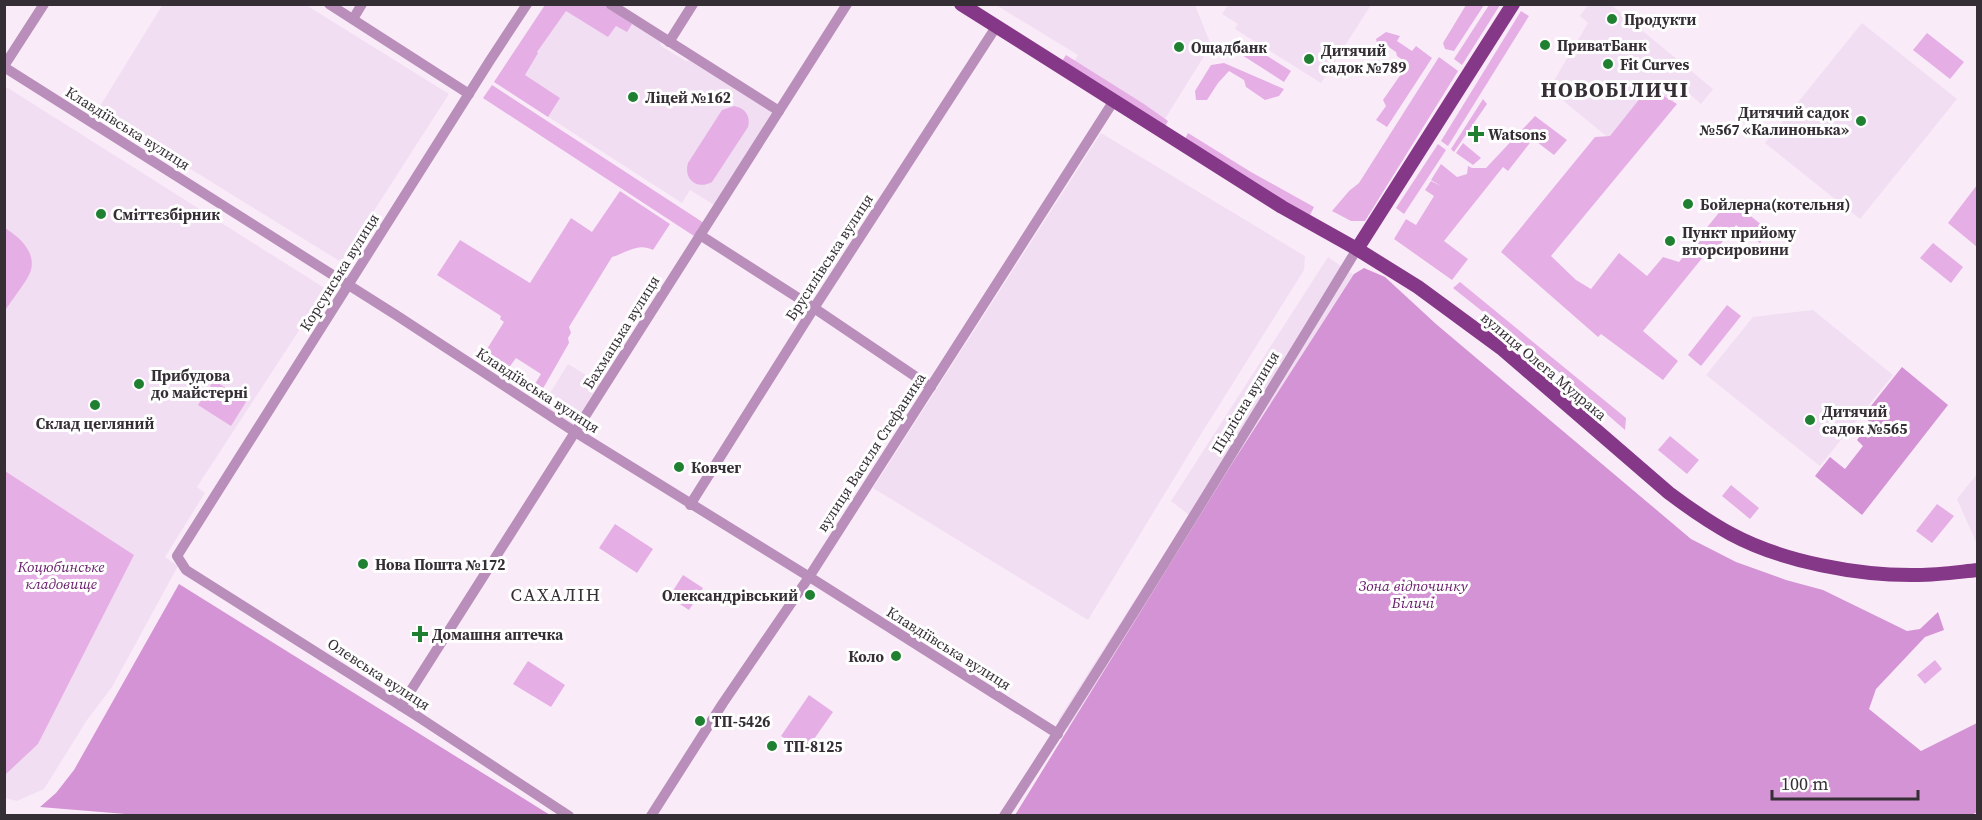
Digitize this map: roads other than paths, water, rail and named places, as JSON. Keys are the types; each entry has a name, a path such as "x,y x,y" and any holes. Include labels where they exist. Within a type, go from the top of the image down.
{"main road":[{"name":"вулиця Олега Мудрака","path":"961,4 1282,207 1358,249 1418,287 1500,348 1669,493 1732,534 1794,558 1880,574 1919,575 1977,570"},
{"name":"Підлісна вулиця","path":"1358,249 1513,4"}],"street":[{"path":"4,67 44,4"},
{"path":"330,4 469,94"},
{"path":"352,19 362,4"},
{"name":"Корсунська вулиця","path":"177,556 527,4"},
{"path":"610,4 779,111"},
{"path":"669,42 693,4"},
{"name":"Бахмацька вулиця","path":"401,706 847,4"},
{"name":"Брусилівська вулиця","path":"690,505 813,308 996,27"},
{"name":"Клавдіївська вулиця","path":"4,67 690,505 1058,734"},
{"name":"вулиця Василя Стефаника","path":"651,816 723,703 808,577 1113,102"},
{"path":"700,235 930,387"},
{"name":"Підлісна вулиця","path":"1004,816 1058,734 1358,249"},
{"name":"Олевська вулиця","path":"177,556 186,570 569,816"}],"place":[{"name":"Продукти","path":"1612,19"},
{"name":"ПриватБанк","path":"1545,45"},
{"name":"Ощадбанк","path":"1179,47"},
{"name":"Дитячий садок №789","path":"1309,59"},
{"name":"Fit Curves","path":"1608,64"},
{"name":"Ліцей №162","path":"633,97"},
{"name":"Дитячий садок №567 «Калинонька»","path":"1861,121"},
{"name":"Watsons","path":"1476,134"},
{"name":"Бойлерна(котельня)","path":"1688,204"},
{"name":"Сміттєзбірник","path":"101,214"},
{"name":"Пункт прийому вторсировини","path":"1670,241"},
{"name":"Прибудова до майстерні","path":"139,384"},
{"name":"Склад цегляний","path":"95,405"},
{"name":"Дитячий садок №565","path":"1810,420"},
{"name":"Ковчег","path":"679,467"},
{"name":"Нова Пошта №172","path":"363,564"},
{"name":"Олександрівський","path":"810,595"},
{"name":"Домашня аптечка","path":"420,634"},
{"name":"Коло","path":"896,656"},
{"name":"ТП-5426","path":"700,721"},
{"name":"ТП-8125","path":"772,746"}],"district":[{"name":"НОВОБІЛИЧІ","path":"1615,89"},
{"name":"САХАЛІН","path":"556,594"}],"park label":[{"name":"Коцюбинське кладовище","path":"61,574"},
{"name":"Зона відпочинку Біличі","path":"1413,594"}]}
